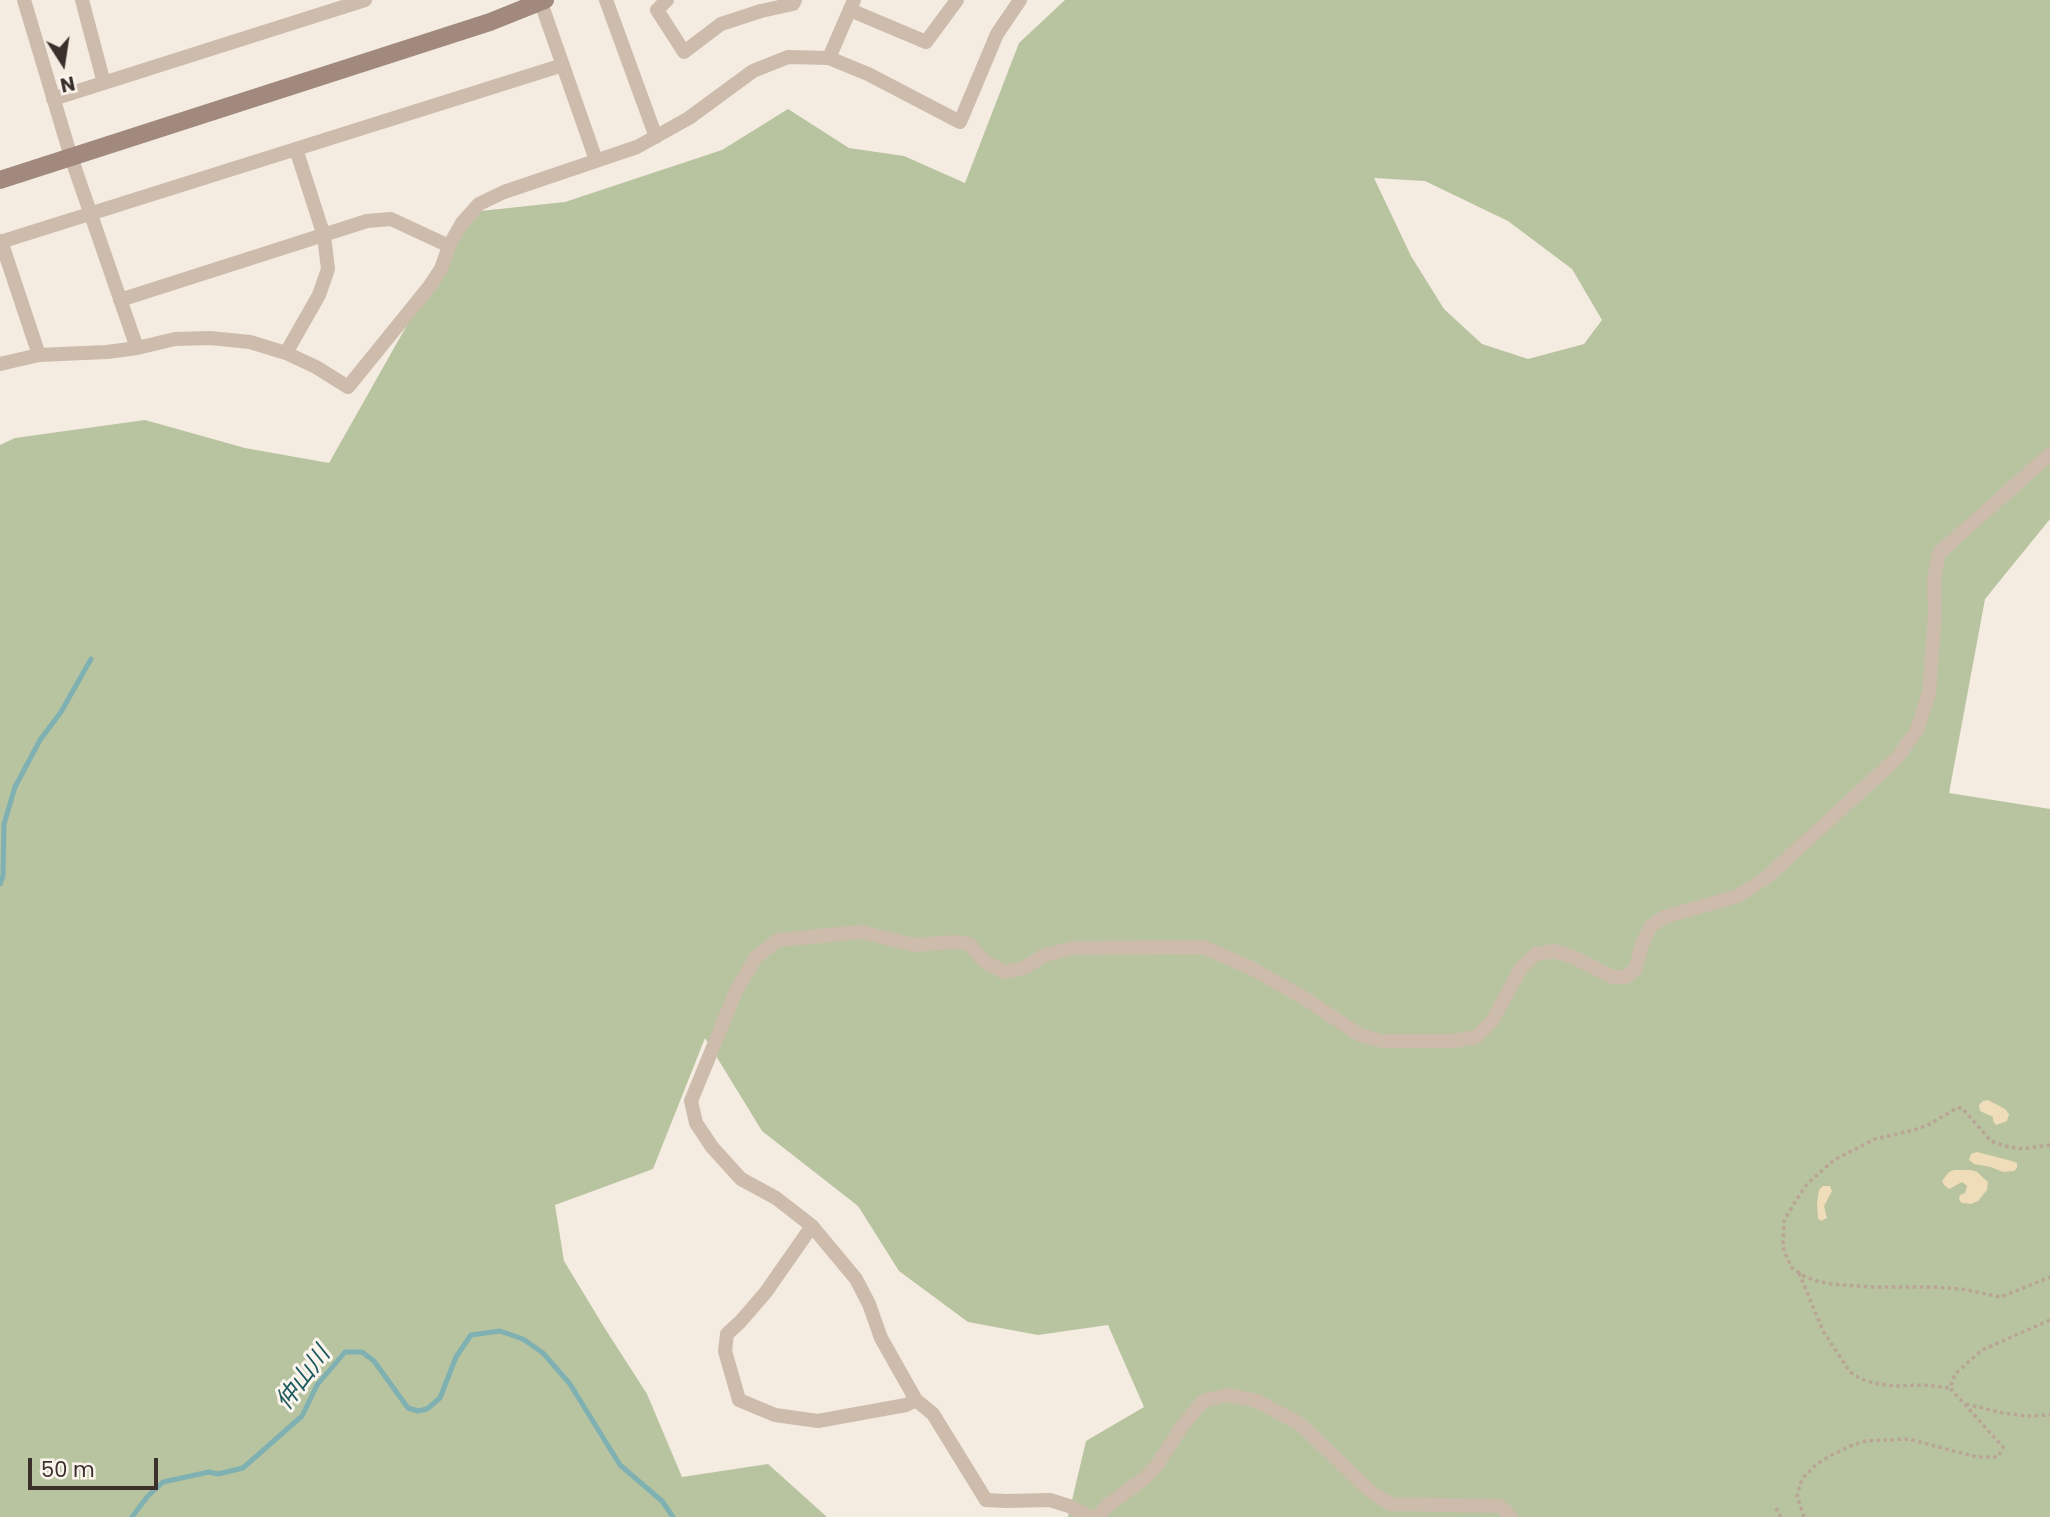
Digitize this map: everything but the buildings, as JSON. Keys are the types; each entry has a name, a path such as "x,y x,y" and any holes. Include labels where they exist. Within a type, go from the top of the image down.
{"street":[{"path":"24,0 71,157 136,348"},
{"path":"82,0 104,82"},
{"path":"53,99 365,0"},
{"path":"606,0 656,137"},
{"path":"667,0 657,10 684,52 721,24 793,4 795,0"},
{"path":"829,58 852,5 926,42 957,0"},
{"path":"0,364 39,355 107,352 175,339 210,338 250,342 286,353 316,367 348,387 429,288 462,223 479,204 504,192 637,147 689,118 752,71 788,57 829,58 868,74 960,122 997,34 1020,0"},
{"path":"0,180 491,22 542,1 596,160"},
{"path":"39,355 0,242 563,65"},
{"path":"286,353 318,295 328,269 324,236 296,149"},
{"path":"120,300 367,221 391,219 449,246"},
{"path":"1090,1517 1050,1500 986,1500 933,1414 916,1400 881,1338 869,1304 856,1279 812,1226 776,1198 741,1179 712,1147 696,1123 691,1101 736,991 756,957 778,940 861,932 914,946 956,942 970,944 984,961 1004,972 1024,968 1045,954 1073,948 1203,947 1253,969 1360,1035 1382,1041 1455,1041 1476,1037 1492,1021 1521,968 1536,954 1554,951 1573,957 1612,977 1626,977 1636,968 1650,927 1664,917 1738,895 1768,877 1896,758 1917,730 1929,693 1935,614 1934,580 1938,553 2050,454"},
{"path":"812,1226 766,1292 727,1334 726,1351 739,1400 775,1415 818,1421 906,1405 916,1400"},
{"path":"1098,1517 1107,1506 1157,1465 1183,1425 1203,1402 1228,1395 1257,1401 1300,1424 1370,1492 1390,1504 1500,1506 1511,1517"}],"path":[{"path":"2050,1144 2023,1149 1998,1144 1991,1141 1962,1108 1956,1108 1928,1125 1875,1139 1834,1160 1807,1184 1784,1221 1784,1251 1792,1268 1817,1281 1831,1284 1962,1289 2001,1297 2050,1277"},
{"path":"1800,1273 1823,1331 1850,1372 1874,1383 1950,1388 2003,1447 1998,1457 1977,1457 1908,1439 1866,1441 1850,1446 1817,1464 1802,1479 1797,1496 1804,1517"},
{"path":"1950,1388 1955,1374 1982,1350 2050,1320"},
{"path":"1966,1404 2003,1413 2050,1415"},
{"path":"1776,1508 1781,1517"}],"green space":[{"path":"1065,0 2050,0 2050,519 1985,599 1949,793 2050,809 2050,1517 1068,1517 1086,1441 1144,1407 1108,1325 1038,1335 968,1322 899,1271 858,1206 762,1131 705,1038 653,1169 555,1205 564,1261 647,1394 682,1477 768,1464 827,1517 0,1517 0,445 15,438 145,420 245,448 329,463 471,212 565,202 722,150 788,109 849,148 904,156 965,183 1019,43","holes":["1374,178 1425,181 1508,221 1572,269 1602,320 1584,344 1528,359 1482,344 1444,309 1411,256"]}],"sand":[{"path":"1988,1100 2005,1109 2009,1114 2007,1121 1996,1125 1993,1117 1980,1111 1979,1105"},
{"path":"1977,1152 2017,1163 2017,1168 2003,1172 1974,1164 1969,1160 1971,1154"},
{"path":"1954,1170 1977,1172 1988,1182 1987,1190 1978,1201 1971,1204 1959,1200 1967,1186 1962,1182 1949,1189 1944,1185 1942,1181"},
{"path":"1823,1186 1830,1186 1832,1191 1824,1206 1827,1218 1821,1221 1818,1218 1817,1204 1819,1190"}],"waterway":[{"path":"0,884 3,876 4,824 15,787 40,740 61,712 91,659"},
{"name":"仲山川","path":"132,1517 163,1482 243,1468 302,1416 317,1385 345,1352 362,1352 374,1361 408,1408 418,1411 427,1409 440,1398 456,1357 471,1335 500,1331 523,1339 543,1353 570,1384 620,1465 662,1501 673,1517"}]}
